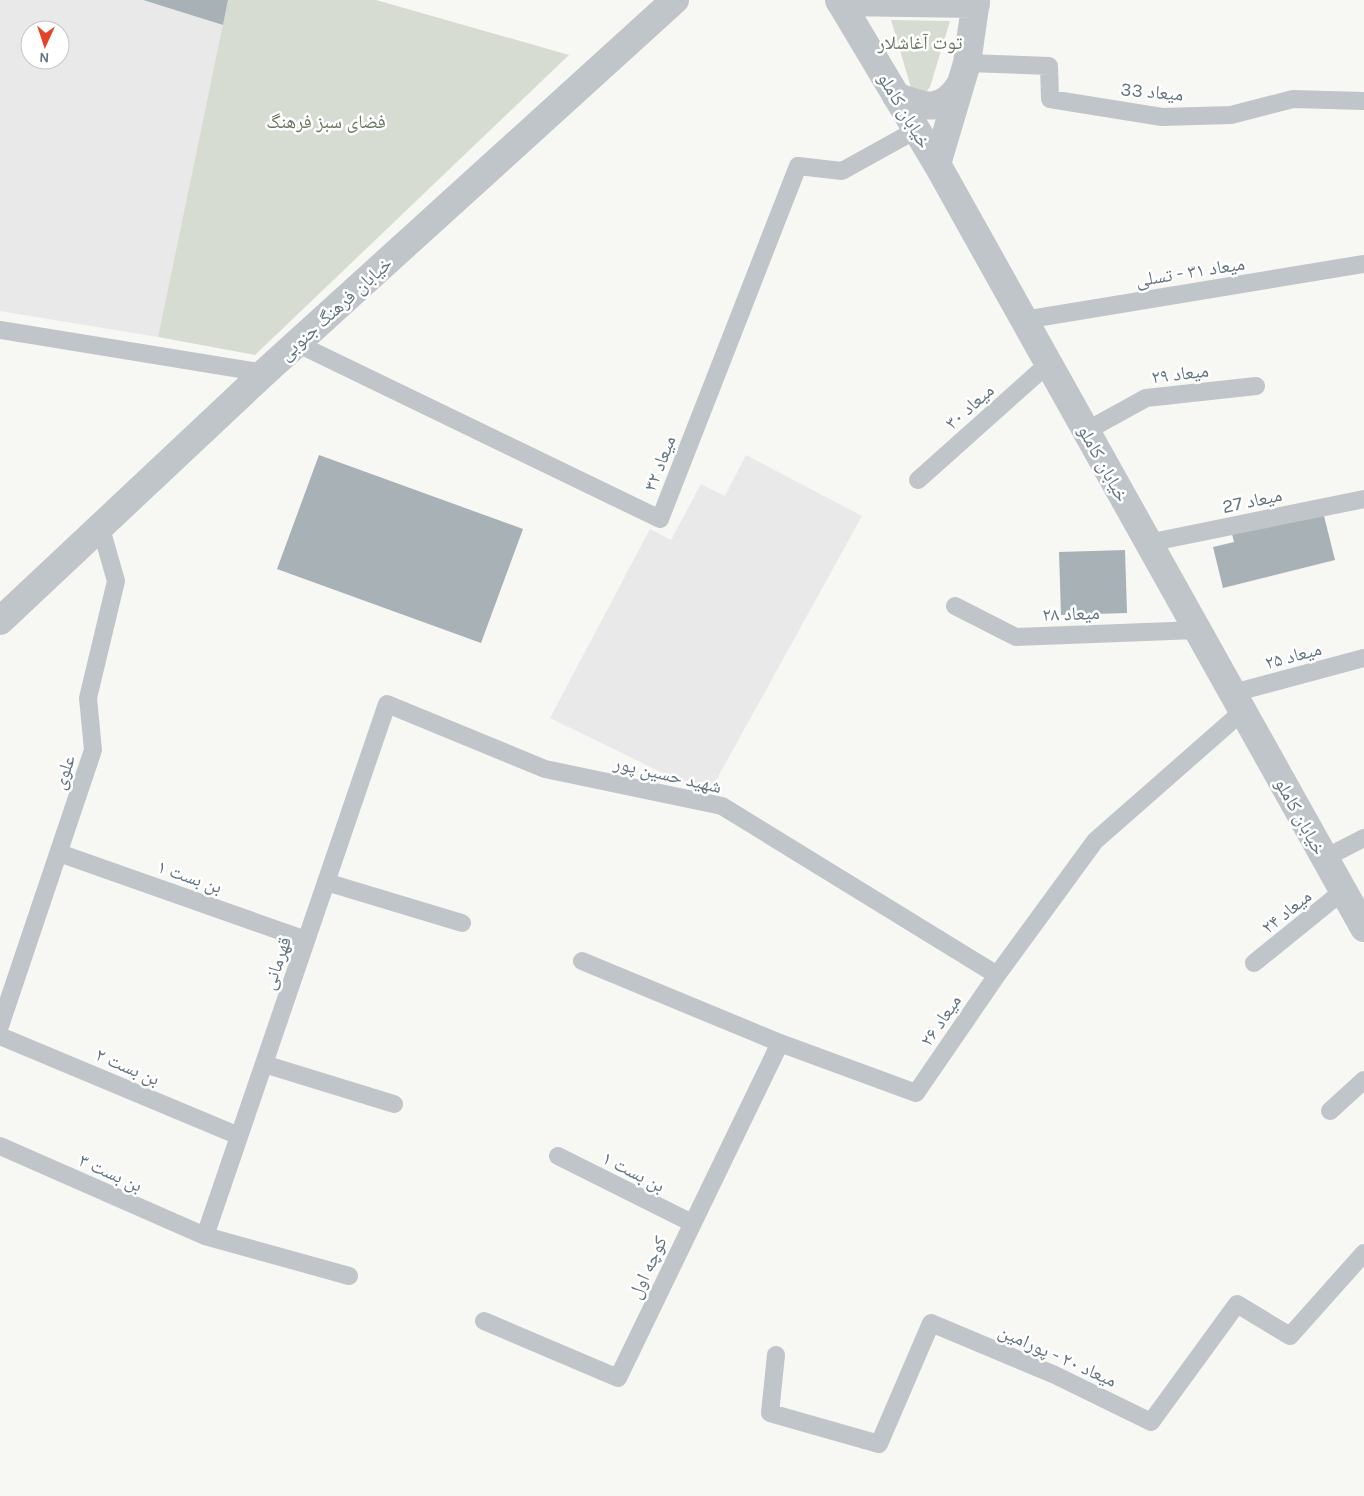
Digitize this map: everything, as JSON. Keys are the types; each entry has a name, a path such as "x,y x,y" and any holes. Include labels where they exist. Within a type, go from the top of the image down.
{"street":[{"name":"خیابان فرهنگ جنوبی","path":"0,621 100,525 296,343 675,0"},
{"path":"840,1 976,2 964,74 937,164"},
{"name":"خیابان کاملو","path":"840,1 937,164 1364,928"},
{"path":"896,96 919,104 939,104 948,101 964,74"}],"lane":[{"name":"میعاد 33","path":"964,74 1049,66 1050,99 1162,117 1231,115 1293,99 1364,101"},
{"name":"میعاد ۳۲","path":"296,343 660,518 798,166 842,171 916,130"},
{"name":"میعاد ۳۱ - تسلی","path":"1024,320 1364,264"},
{"path":"0,330 264,373"},
{"name":"میعاد ۳۰","path":"918,480 1048,364"},
{"name":"میعاد ۲۹","path":"1086,430 1146,398 1256,386"},
{"name":"میعاد 27","path":"1148,543 1364,499"},
{"name":"علوی","path":"0,1026 93,750 88,698 116,581 100,525"},
{"name":"میعاد ۲۸","path":"954,606 1016,637 1197,630"},
{"name":"میعاد ۲۵","path":"1238,702 1364,658"},
{"name":"میعاد ۲۶","path":"582,961 780,1043 916,1093 997,975 1095,840 1238,702"},
{"name":"شهید حسین پور","path":"387,704 545,769 722,806 997,975"},
{"name":"قهرمانی","path":"205,1236 387,704"},
{"path":"1324,858 1364,838"},
{"name":"بن بست ۱","path":"59,853 306,940"},
{"path":"326,882 462,923"},
{"name":"میعاد ۲۴","path":"1254,963 1344,891"},
{"name":"بن بست ۲","path":"0,1036 239,1136"},
{"name":"کوچه اول","path":"484,1321 618,1378 780,1043"},
{"path":"264,1064 394,1104"},
{"path":"1330,1111 1364,1080"},
{"name":"بن بست ۳","path":"0,1146 205,1236 349,1276"},
{"name":"بن بست ۱","path":"558,1156 692,1223"},
{"name":"میعاد ۲۰ - پورامین","path":"776,1354 770,1413 879,1444 931,1323 1055,1374 1151,1422 1237,1304 1290,1336 1364,1253"}],"shaded area":[{"path":"0,0 142,0 223,25 158,337 0,311"},
{"path":"746,455 862,516 708,795 550,718 650,529 671,540 701,484 725,496"}],"green space":[{"name":"فضای سبز فرهنگ","path":"228,0 376,0 569,55 255,355 158,337"},
{"name":"توت آغاشلار","path":"891,20 950,21 930,87 926,92 912,91"}],"building":[{"path":"143,0 228,0 223,25"},
{"path":"319,455 523,529 481,643 277,569"},
{"path":"1323,512 1335,560 1223,588 1213,547 1234,542 1232,534"},
{"path":"1125,550 1127,613 1061,615 1059,552"}]}
